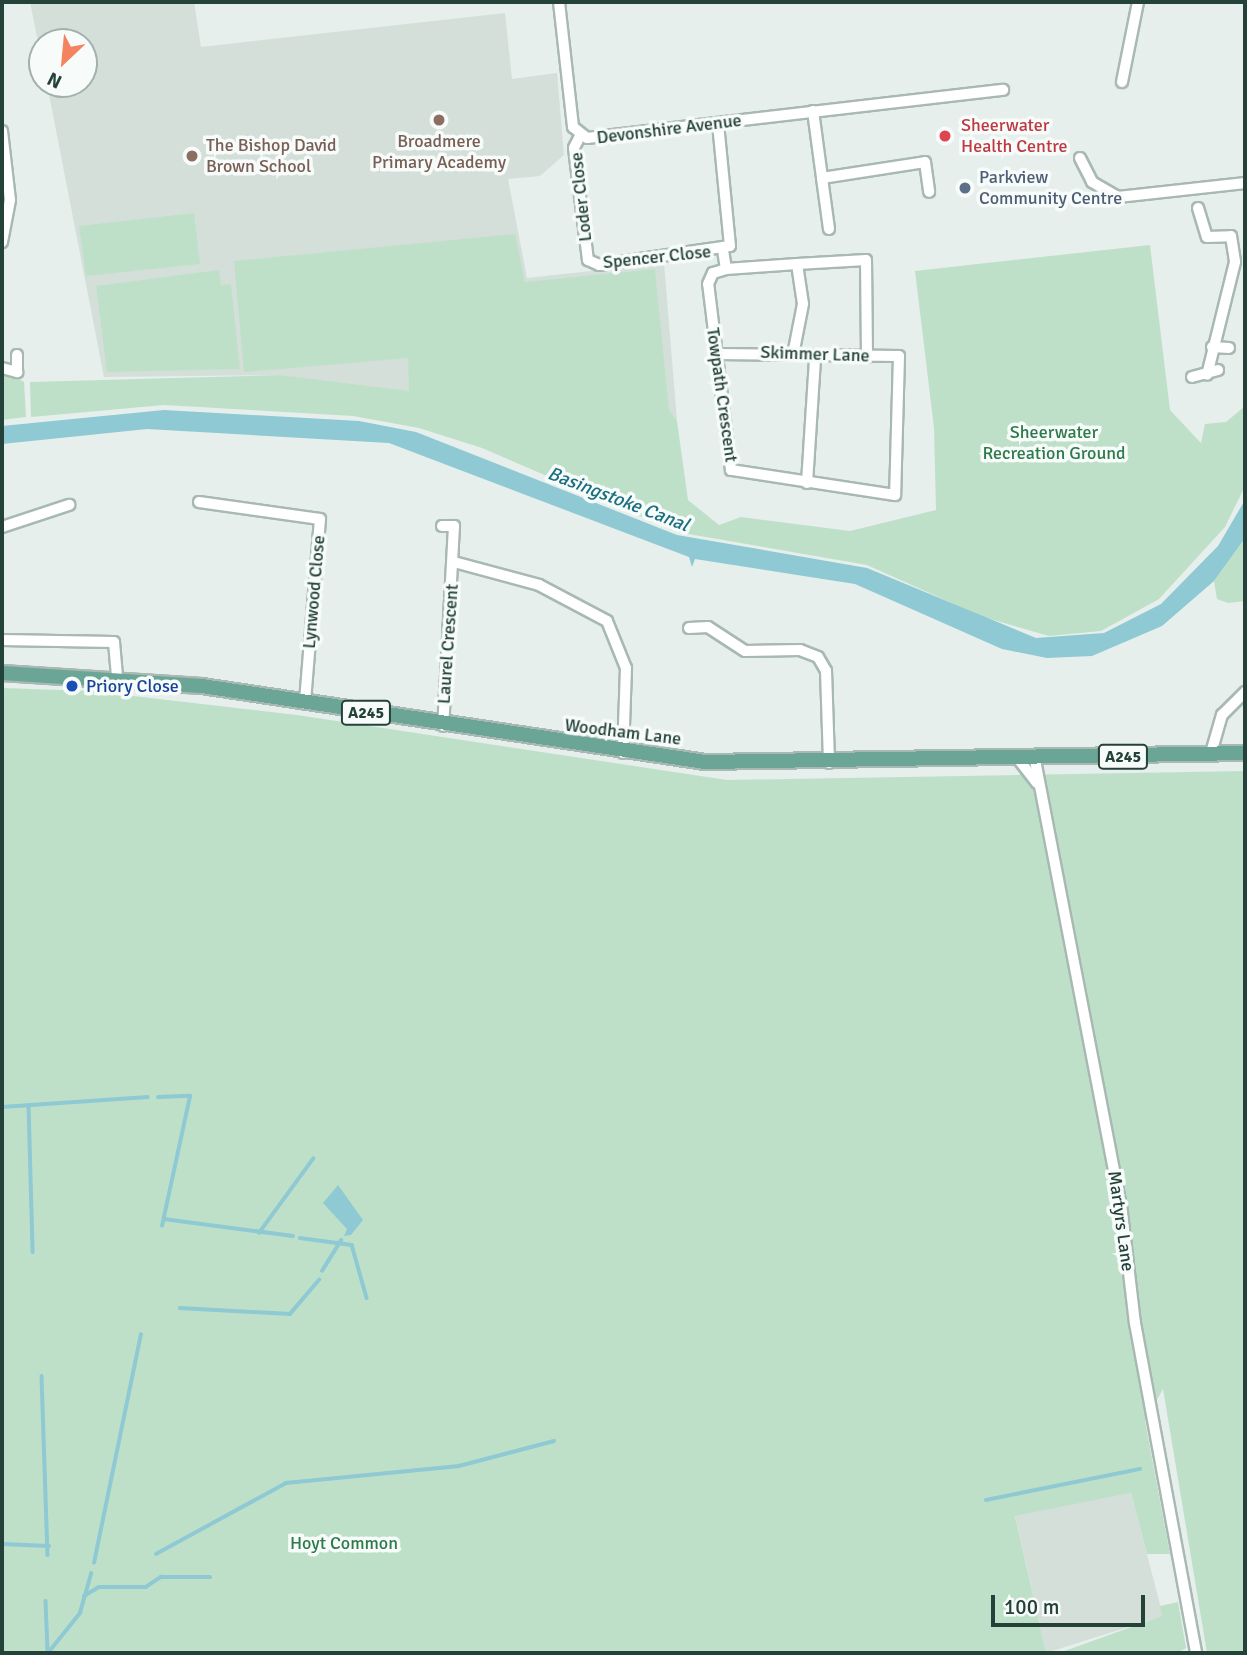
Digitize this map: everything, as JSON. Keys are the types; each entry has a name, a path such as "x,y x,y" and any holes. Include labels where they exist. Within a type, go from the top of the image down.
{"main road":[{"name":"Woodham Lane","path":"2,673 117,679 305,703 623,754 829,763 1245,753"}],"street":[{"name":"Devonshire Avenue","path":"559,2 573,127 580,136 718,124 1003,90"},
{"path":"1122,82 1138,2"},
{"path":"813,111 829,229"},
{"name":"Spencer Close","path":"588,260 598,265 723,251 732,241 718,124"},
{"path":"2,131 10,200 2,242"},
{"name":"Loder Close","path":"580,136 574,148 588,260"},
{"path":"1080,158 1092,182 1118,197 1245,183"},
{"path":"822,178 925,162 929,192"},
{"path":"1198,208 1207,237 1231,236 1240,262 1212,347 1207,375"},
{"path":"723,251 726,269 866,260 867,357"},
{"path":"793,355 803,304 797,264"},
{"name":"Towpath Crescent","path":"726,269 708,278 731,470 895,495"},
{"path":"1212,347 1229,348"},
{"name":"Skimmer Lane","path":"717,354 793,355 815,358 899,356 895,495"},
{"path":"2,368 17,372 17,355"},
{"path":"807,483 815,358"},
{"path":"1192,377 1218,370"},
{"name":"Lynwood Close","path":"199,502 320,519 305,703"},
{"path":"2,527 69,505"},
{"name":"Laurel Crescent","path":"442,526 454,526 443,726"},
{"name":"Laurel Crescent","path":"454,562 539,585 607,621 626,668 623,754"},
{"path":"689,628 708,627 745,651 800,650 818,657 826,671 829,763"},
{"path":"2,640 114,642 117,679"},
{"path":"1211,753 1220,719 1245,692"},
{"name":"Martyrs Lane","path":"1027,760 1042,789 1196,1653"},
{"name":"Martyrs Lane","path":"1027,760 1042,789"}],"shaded area":[{"name":"The Bishop David Brown School","path":"30,2 194,2 201,47 505,13 512,79 557,73 564,155 540,176 508,179 527,278 664,263 677,421 591,423 280,375 104,377 50,98 98,98 98,28 35,28"},
{"path":"1131,1493 1163,1616 1046,1653 1015,1515"}],"green space":[{"path":"194,213 200,264 86,276 79,226"},
{"name":"Sheerwater Recreation Ground","path":"515,234 525,282 655,269 669,410 677,421 688,500 719,525 741,517 850,531 936,510 934,428 915,271 1150,245 1170,410 1201,443 1205,424 1226,422 1245,406 1245,486 1225,527 1159,599 1101,631 1049,636 983,617 867,565 677,532 482,448 419,428 353,416 164,405 31,417 30,382 280,375 409,391 408,358 244,372 234,261"},
{"path":"219,270 221,285 231,284 240,369 107,372 96,286"},
{"path":"2,368 24,382 26,417 2,420"},
{"path":"1245,538 1245,601 1228,603 1217,599 1214,581"},
{"name":"Hoyt Common","path":"2,688 90,691 297,715 727,780 1245,771 1245,1653 1207,1653 1163,1389 1145,1421 1170,1554 1147,1554 1131,1493 1015,1516 1046,1653 2,1653"},
{"path":"1178,1602 1186,1648 1177,1653 1059,1653 1162,1616 1160,1606"}],"water":[{"name":"Basingstoke Canal","path":"164,410 359,421 416,432 677,535 867,568 1036,638 1104,633 1161,604 1218,546 1245,500 1245,538 1214,581 1162,626 1092,656 1047,658 1002,649 855,584 695,559 692,567 689,557 389,443 147,429 2,444 2,426"},
{"path":"338,1185 363,1220 351,1235 344,1236 347,1229 323,1203"}],"waterway":[{"path":"158,1097 190,1096"},
{"path":"2,1107 148,1097"},
{"path":"162,1226 190,1097"},
{"path":"29,1105 33,1252"},
{"path":"259,1233 313,1159"},
{"path":"164,1219 293,1236"},
{"path":"300,1238 352,1245 367,1298"},
{"path":"322,1271 341,1241"},
{"path":"180,1308 290,1314 319,1280"},
{"path":"94,1563 141,1335"},
{"path":"42,1376 48,1555"},
{"path":"156,1554 286,1483 459,1466 554,1441"},
{"path":"986,1500 1140,1469"},
{"path":"2,1544 49,1546"},
{"path":"48,1653 80,1613 91,1574"},
{"path":"84,1596 99,1587 146,1587 161,1577 210,1577"},
{"path":"46,1601 48,1651"}],"place":[{"name":"Broadmere Primary Academy","path":"439,120"},
{"name":"Sheerwater Health Centre","path":"945,136"},
{"name":"The Bishop David Brown School","path":"192,156"},
{"name":"Parkview Community Centre","path":"965,188"},
{"name":"Priory Close","path":"72,686"}]}
